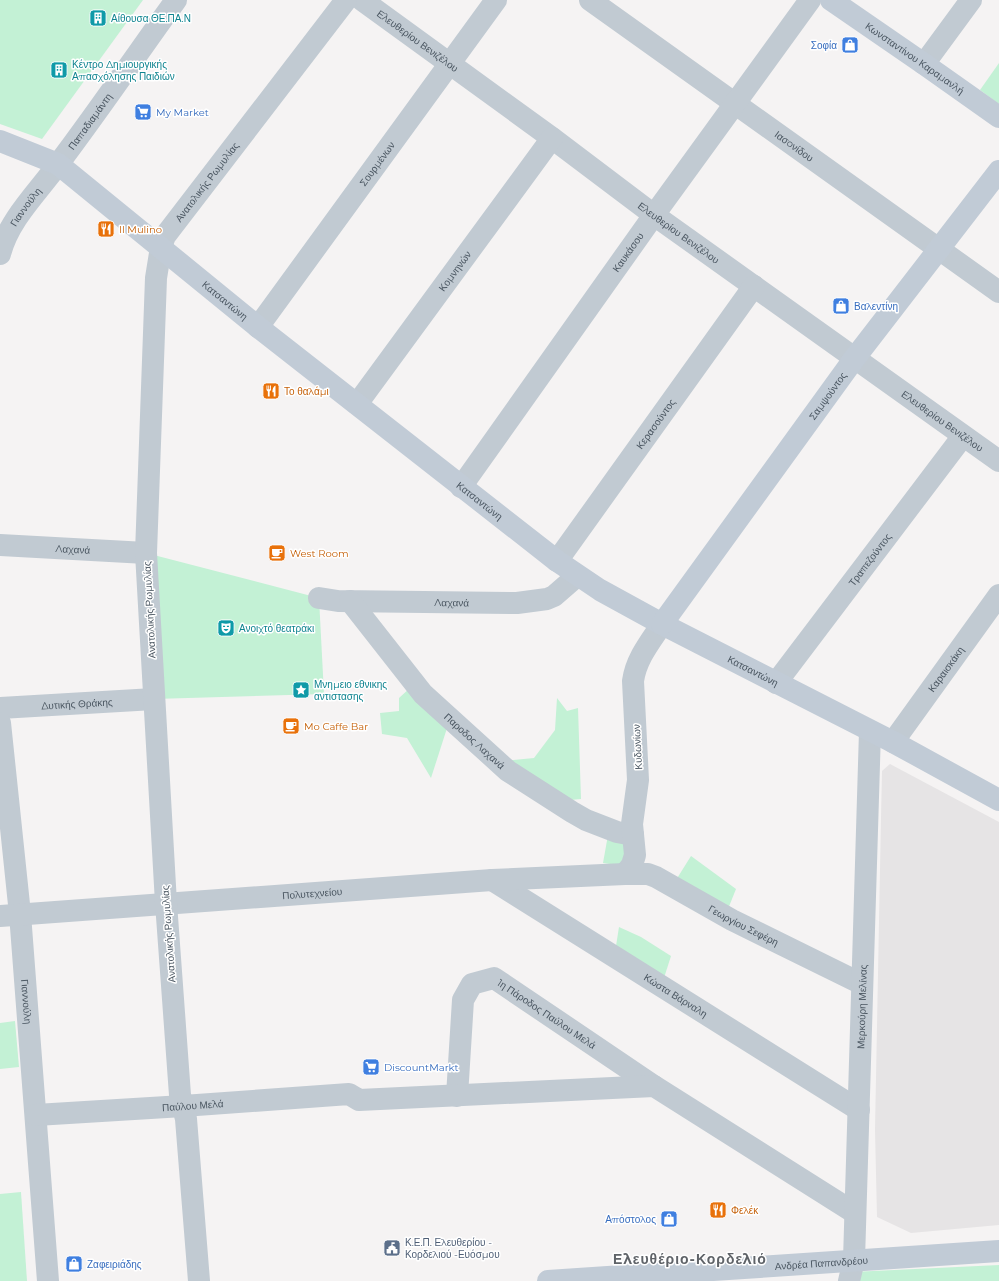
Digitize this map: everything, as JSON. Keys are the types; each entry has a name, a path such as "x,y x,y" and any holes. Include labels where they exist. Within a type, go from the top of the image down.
{"street":[{"name":"Παπαδιαμάντη","path":"58,164 176,0"},
{"name":"Ανατολικής Ρωμυλίας","path":"199,1281 186,1119 180,1095 166,903 146,553 156,278 161,247 165,236 346,0"},
{"name":"Ελευθερίου Βενιζέλου","path":"362,0 552,138 654,215 999,461"},
{"name":"Σουρμένων","path":"258,327 496,0"},
{"name":"Ιασoνίδου","path":"590,0 999,292"},
{"name":"Καυκάσου","path":"461,487 654,215 810,0"},
{"name":"Κωνσταντίνου Καραμανλή","path":"831,0 999,118"},
{"path":"924,64 971,0"},
{"name":"Κομνηνών","path":"357,404 552,138"},
{"name":"Κατσαντώνη","path":"0,141 58,164 258,327 461,487 577,576 662,624 893,742 999,800"},
{"name":"Γιαννούλη","path":"0,254 6,236 11,227 58,164"},
{"name":"Σαμψούντος","path":"662,624 854,359 999,171"},
{"name":"Κερασούντος","path":"557,561 754,286"},
{"name":"Τραπεζούντος","path":"776,683 963,436"},
{"name":"Λαχανά","path":"0,544 146,553"},
{"name":"Λαχανά","path":"319,598 338,602 517,603 547,599 554,596 577,576"},
{"name":"Καραισκάκη","path":"893,742 999,596"},
{"name":"Παροδος Λαχανά","path":"350,601 422,694 508,772 586,820 617,832 633,835"},
{"name":"Κυδωνίων","path":"625,874 634,861 635,847 633,835 633,815 638,791 633,681 637,663 662,624"},
{"name":"Δυτικής Θράκης","path":"0,708 154,699"},
{"name":"Γιαννούλη","path":"0,723 10,915 36,1115 48,1281"},
{"name":"Μερκούρη Μελίνας","path":"849,1281 854,1260 856,1213 870,731"},
{"name":"Πολυτεχνείου","path":"10,915 492,880 625,874"},
{"name":"Γεωργίου Σεφέρη","path":"625,874 648,874 656,877 732,920 862,984"},
{"name":"Κώστα Βάρναλη","path":"492,880 859,1110"},
{"name":"1η Πάροδος Παύλου Μελά","path":"457,1096 463,1000 472,984 494,978 654,1086 856,1213"},
{"path":"457,1096 654,1086"},
{"name":"Παύλου Μελά","path":"36,1115 348,1094 359,1100 457,1096"},
{"name":"Ανδρέα Παπανδρέου","path":"548,1281 999,1250"}],"shaded area":[{"path":"890,764 999,822 999,1225 911,1233 877,1217 875,1130 882,771"}],"green space":[{"path":"0,0 143,0 42,139 0,124"},
{"path":"999,63 999,104 980,90"},
{"path":"146,553 319,598 324,694 154,699"},
{"path":"410,688 448,725 431,778 407,738 382,734 380,713 399,711 399,698"},
{"path":"557,698 567,711 578,708 581,799 559,801 504,761 534,758 555,730"},
{"path":"608,835 625,837 624,866 603,863"},
{"path":"691,856 736,889 728,909 676,880"},
{"path":"619,927 641,937 671,956 663,981 616,946"},
{"path":"15,1021 19,1067 0,1069 0,1023"},
{"path":"21,1192 27,1281 0,1281 0,1194"},
{"path":"999,1265 999,1281 849,1281 852,1272"}],"place":[{"name":"Αίθουσα ΘΕ.ΠΑ.Ν","path":"98,18"},
{"name":"Σοφία","path":"850,45"},
{"name":"Κέντρο Δημιουργικής Απασχόλησης Παιδιών","path":"59,70"},
{"name":"My Market","path":"143,112"},
{"name":"Il Mulino","path":"106,229"},
{"name":"Βαλεντίνη","path":"841,306"},
{"name":"Το θαλάμι","path":"271,391"},
{"name":"West Room","path":"277,553"},
{"name":"Ανοιχτό θεατράκι","path":"226,628"},
{"name":"Μνημειο εθνικης αντιστασης","path":"301,690"},
{"name":"Mo Caffe Bar","path":"291,726"},
{"name":"DiscountMarkt","path":"371,1067"},
{"name":"Φελέκ","path":"718,1210"},
{"name":"Απόστολος","path":"669,1219"},
{"name":"Κ.Ε.Π. Ελευθερίου - Κορδελιού -Ευόσμου","path":"392,1248"},
{"name":"Ζαφειριάδης","path":"74,1264"}],"district":[{"name":"Ελευθέριο-Κορδελιό","path":"690,1259"}]}
